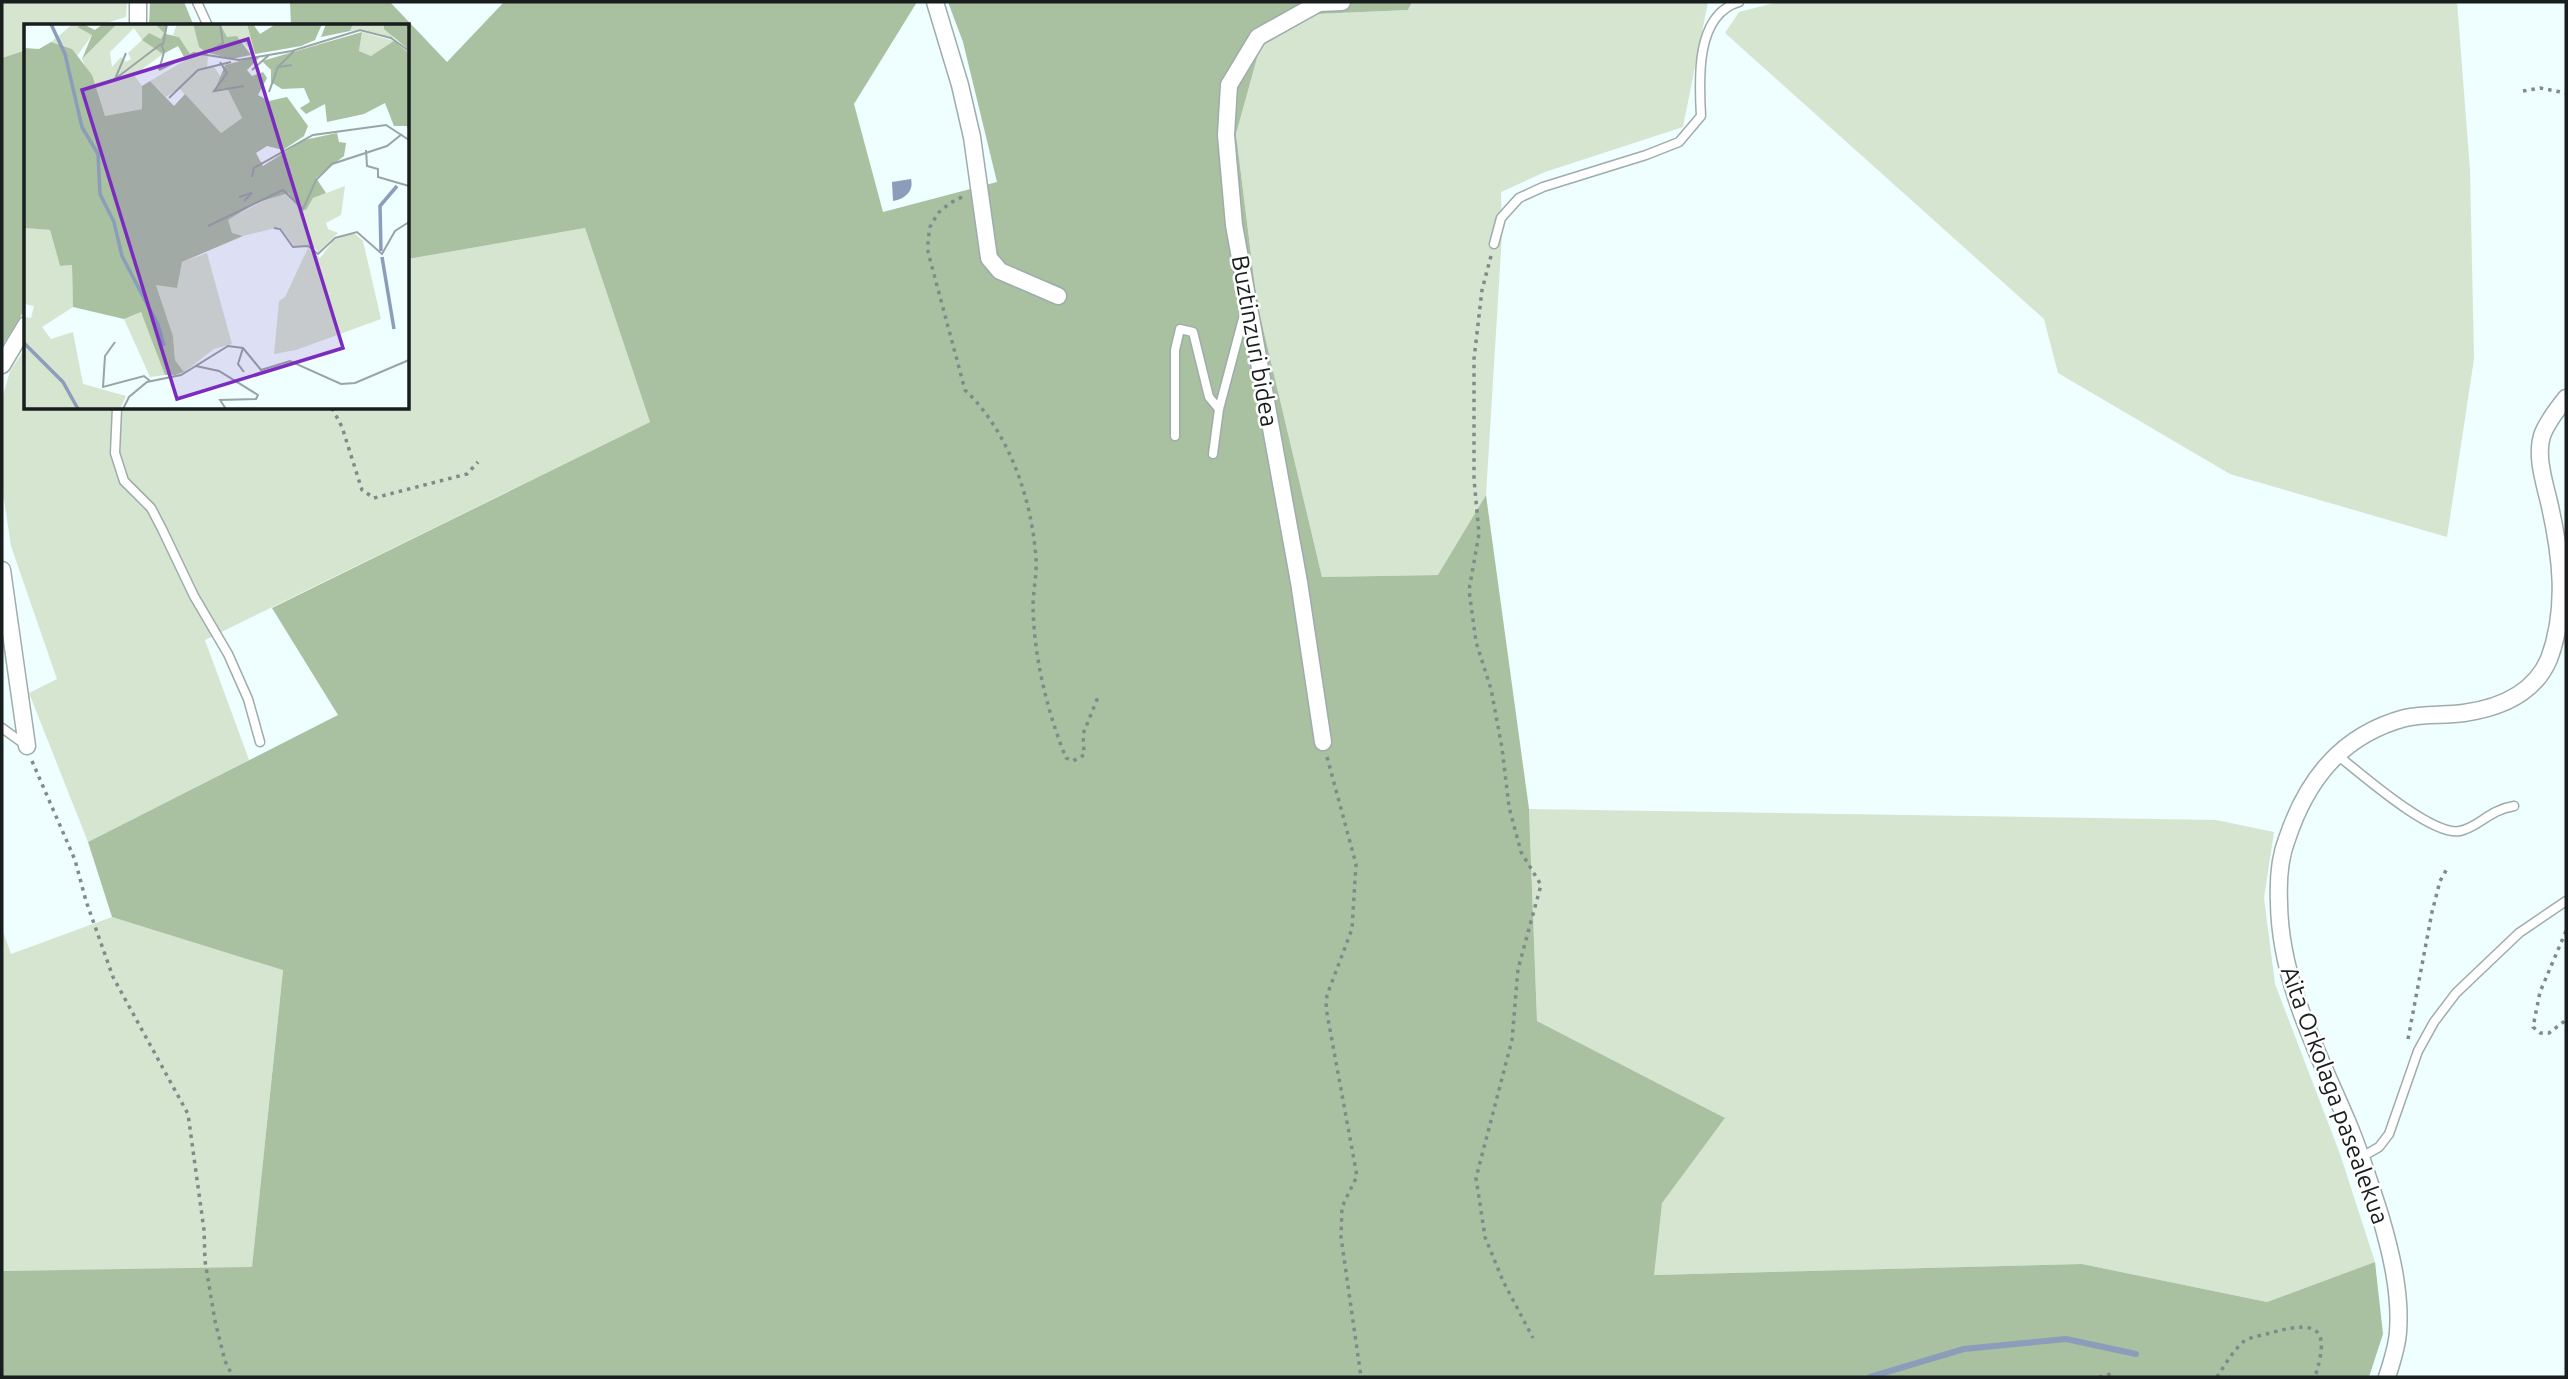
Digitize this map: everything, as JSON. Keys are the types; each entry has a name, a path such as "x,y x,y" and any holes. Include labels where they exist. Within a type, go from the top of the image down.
{"street":[{"path":"138,2 138,24"},
{"path":"935,2 972,137 989,258 1000,271 1058,296"},
{"name":"Buztinzuri bidea","path":"1323,742 1299,582 1234,225 1226,135 1229,85 1258,37 1319,3 1342,2"},
{"path":"4,356 24,328"},
{"name":"Aita Orkolaga pasealekua","path":"2387,1377 2398,1331 2396,1287 2386,1238 2347,1122 2325,1075 2296,996 2279,924 2278,884 2286,841 2308,790 2336,754 2382,727 2403,719 2428,714 2463,713 2506,703 2534,684 2542,672 2550,656 2560,616 2562,573 2542,468 2541,443 2543,432 2566,398"},
{"path":"2,570 27,746"}],"lane":[{"path":"197,2 207,24"},
{"path":"1494,244 1501,218 1519,198 1543,187 1679,142 1701,116 1700,69 1710,29 1726,5 1739,2"},
{"path":"1213,454 1219,409 1248,302"},
{"path":"1175,436 1175,350 1180,329 1193,332 1209,397 1219,409"},
{"path":"117,410 115,453 124,481 151,509 194,596 228,654 248,699 260,742"},
{"path":"2,728 27,746"},
{"path":"2336,754 2418,816 2445,831 2459,831 2500,808 2514,806"},
{"path":"2360,1158 2379,1147 2389,1133 2418,1051 2434,1022 2456,993 2519,933 2566,901"}],"path":[{"path":"2523,91 2540,88 2566,93"},
{"path":"979,187 938,213 930,228 929,253 965,390 976,401 996,432 1024,488 1033,529 1036,562 1033,607 1040,668 1066,758 1073,761 1083,755 1083,734 1098,697"},
{"path":"1494,244 1482,290 1474,359 1474,479 1479,534 1469,590 1476,642 1491,689 1503,748 1509,807 1521,852 1541,885 1518,969 1512,1040 1476,1178 1485,1237 1503,1281 1533,1338"},
{"path":"333,410 342,427 362,490 374,498 467,474 478,462"},
{"path":"1323,742 1356,864 1352,929 1327,995 1326,1008 1357,1176 1342,1207 1341,1237 1361,1377"},
{"path":"27,746 75,860 86,901 113,977 188,1114 204,1230 205,1261 215,1321 225,1362 233,1377"},
{"path":"2407,1045 2432,912 2440,881 2448,867"},
{"path":"2566,931 2540,992 2533,1027 2540,1033 2549,1033 2566,1020"},
{"path":"2217,1377 2230,1357 2246,1340 2305,1327 2314,1329 2321,1335 2323,1348 2315,1377"},
{"path":"2099,1377 2112,1374 2112,1377"}],"green space":[{"path":"2,2 127,2 126,17 103,24 24,24 24,51 2,58"},
{"path":"150,2 184,2 193,24 149,24"},
{"path":"290,2 390,2 447,62 504,2 917,2 854,104 883,212 997,182 963,42 948,2 1412,2 1408,10 1316,14 1260,47 1236,134 1257,303 1322,577 1438,575 1486,495 1529,809 1537,1021 1725,1118 1662,1203 1654,1275 2082,1264 2267,1302 2375,1262 2383,1334 2369,1377 2,1377 2,1271 252,1267 283,970 112,917 88,842 338,715 272,608 650,422 585,228 410,259 410,24 291,24"},
{"path":"1412,2 1708,2 1683,127 1545,172 1501,192 1502,234 1486,495 1439,575 1322,577 1257,303 1236,134 1260,47 1316,14 1408,10"},
{"path":"1778,2 2457,2 2470,170 2474,359 2447,537 2230,474 2058,373 2044,319 1725,33 1739,12"},
{"path":"24,51 24,311 2,346 2,58"},
{"path":"585,228 650,422 205,640 249,760 88,842 29,693 57,679 11,546 2,486 2,399 10,371 24,350 24,410 410,410 410,259"},
{"path":"1529,809 2216,820 2274,832 2264,898 2275,984 2340,1154 2375,1262 2267,1302 2082,1264 1653,1275 1661,1203 1725,1118 1537,1021"},
{"path":"112,917 283,969 252,1268 2,1271 2,929 11,954"}],"water":[{"path":"911,179 908,194 893,201 892,182"}],"waterway":[{"path":"1870,1377 1964,1349 2066,1339 2136,1354"}]}
